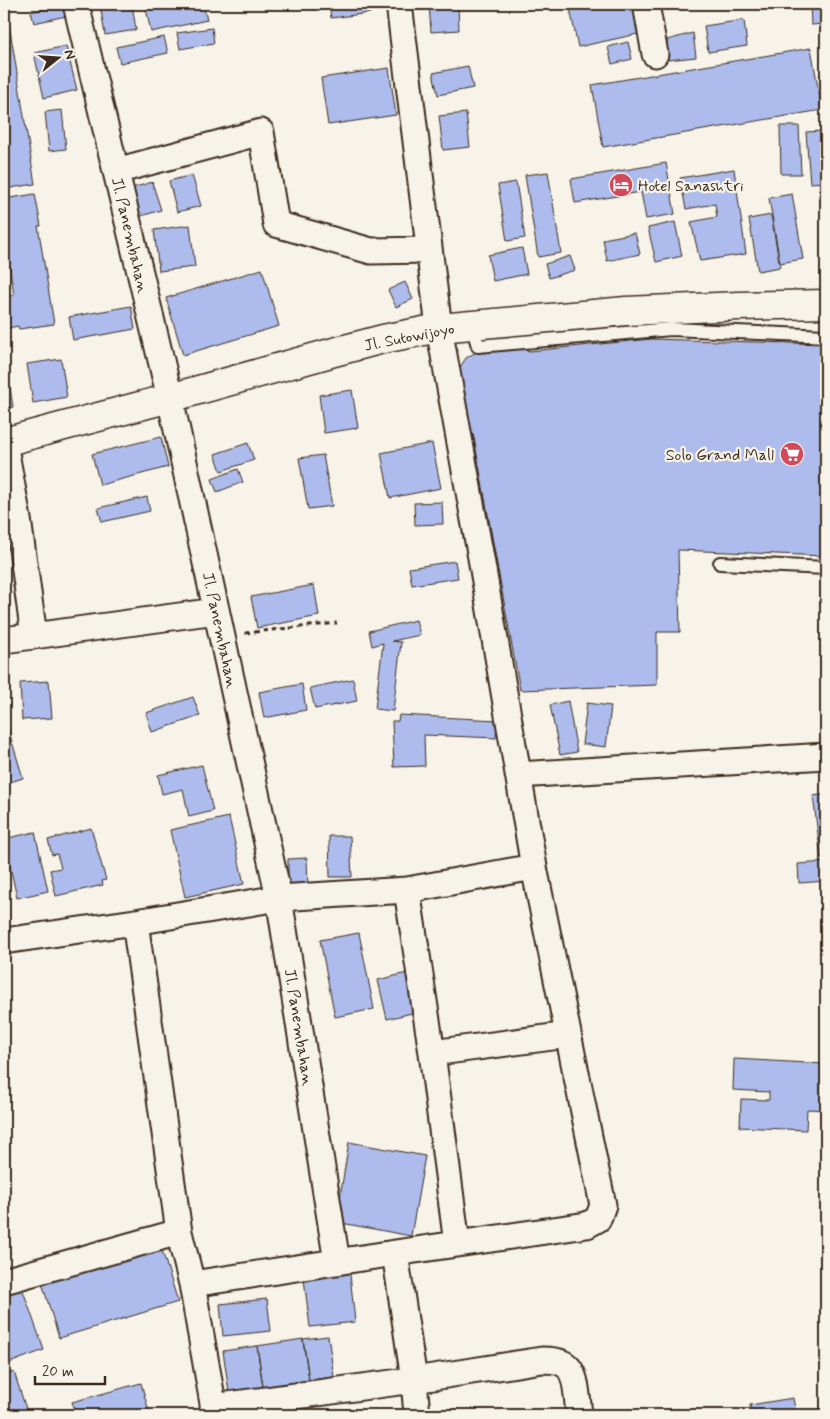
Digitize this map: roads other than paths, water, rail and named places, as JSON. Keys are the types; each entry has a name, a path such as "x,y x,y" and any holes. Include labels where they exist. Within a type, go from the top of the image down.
{"main road":[{"name":"Jl. Sutowijoyo","path":"4,442 383,339 439,328 626,311 826,304"}],"street":[{"name":"Jl. Panembahan","path":"76,4 170,398 279,898 337,1262"},
{"path":"192,1284 395,1252 587,1225 598,1219 603,1205 534,867 439,328 398,4"},
{"path":"646,4 655,54"},
{"path":"116,171 262,132 276,224 371,251 429,250"},
{"path":"4,442 18,519 34,636"},
{"path":"4,640 216,611"},
{"path":"518,775 826,756"},
{"path":"4,941 279,898 406,890 534,867"},
{"path":"406,890 432,1053 457,1244"},
{"path":"135,922 179,1232 192,1284 214,1411 542,1360 553,1360 565,1363 572,1371 576,1383 579,1415"},
{"path":"432,1053 568,1035"},
{"path":"4,1281 179,1232"},
{"path":"395,1252 414,1380 417,1415"}],"lane":[{"path":"472,325 478,346 671,329 826,336"},
{"path":"720,563 826,568"}],"place":[{"name":"Hotel Sanashtri","path":"621,185"},
{"name":"Solo Grand Mall","path":"792,454"}]}
